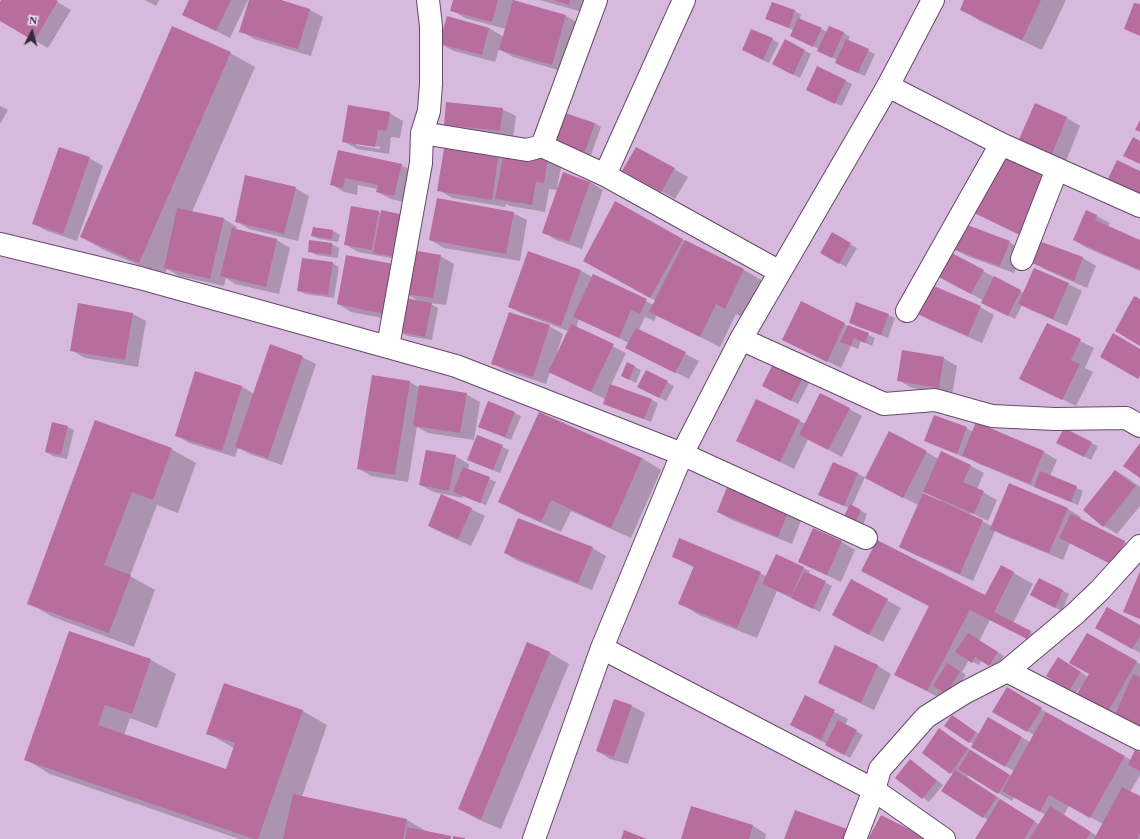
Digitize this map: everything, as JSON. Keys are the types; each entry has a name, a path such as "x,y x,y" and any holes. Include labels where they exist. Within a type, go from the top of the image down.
{"street":[{"path":"388,346 421,163 422,133 429,111 432,84 431,26 428,0"},
{"path":"542,146 596,0"},
{"path":"605,176 684,0"},
{"path":"534,839 602,648 682,454 741,339 888,86 933,0"},
{"path":"888,86 1001,144 1140,206"},
{"path":"422,133 527,150 542,146 605,176 780,272"},
{"path":"907,312 1001,144"},
{"path":"1022,259 1057,169"},
{"path":"0,244 140,278 456,366 682,454 866,538"},
{"path":"741,339 884,404 935,400 992,416 1055,419 1126,418 1140,426"},
{"path":"855,839 880,770 926,717 964,693 1007,671 1076,613 1100,590 1140,546"},
{"path":"602,648 874,790 944,839"},
{"path":"1007,671 1140,739"}],"building":[{"path":"1,0 58,1 34,41 0,21"},
{"path":"189,0 231,0 216,31 182,15"},
{"path":"249,0 281,0 310,9 298,49 239,32"},
{"path":"453,0 498,0 492,22 450,11"},
{"path":"513,0 566,15 552,65 499,50"},
{"path":"553,0 570,0 569,5"},
{"path":"964,0 1041,0 1022,40 960,10"},
{"path":"772,2 795,10 789,28 765,19"},
{"path":"1134,3 1140,4 1140,36 1124,29"},
{"path":"447,16 489,28 482,55 439,44"},
{"path":"798,18 822,28 813,47 790,36"},
{"path":"172,26 231,52 139,263 80,237"},
{"path":"829,26 844,32 832,58 817,51"},
{"path":"751,29 773,38 763,60 742,50"},
{"path":"785,39 805,50 793,75 772,64"},
{"path":"846,39 869,49 858,73 835,63"},
{"path":"817,66 846,80 835,104 806,90"},
{"path":"446,102 503,108 500,131 444,125"},
{"path":"1035,103 1067,117 1052,154 1019,139"},
{"path":"348,105 390,112 387,131 378,130 375,147 342,142"},
{"path":"565,113 595,123 585,152 554,143"},
{"path":"1140,120 1140,132 1135,130"},
{"path":"1133,137 1140,141 1140,164 1123,156"},
{"path":"445,143 499,152 492,200 437,191"},
{"path":"59,147 90,157 63,234 32,224"},
{"path":"636,147 675,168 661,192 622,171"},
{"path":"338,150 402,164 394,196 376,192 378,185 345,178 343,188 330,185"},
{"path":"504,152 548,159 544,183 536,182 532,205 495,199"},
{"path":"1003,152 1051,174 1022,236 974,213"},
{"path":"1117,160 1140,171 1140,195 1108,179"},
{"path":"563,172 590,182 569,242 542,233"},
{"path":"245,175 296,187 284,234 235,222"},
{"path":"437,198 514,212 506,254 429,240"},
{"path":"615,201 683,239 650,298 583,261"},
{"path":"351,206 379,211 372,250 344,245"},
{"path":"177,208 224,218 210,279 164,268"},
{"path":"381,210 404,215 396,257 373,253"},
{"path":"1086,210 1097,215 1095,220 1140,240 1140,270 1073,240"},
{"path":"962,223 1010,241 1000,266 952,249"},
{"path":"313,227 333,230 332,239 311,236"},
{"path":"232,228 277,239 266,287 220,276"},
{"path":"832,232 851,243 839,264 820,253"},
{"path":"309,240 332,243 331,255 308,252"},
{"path":"685,240 744,269 725,309 716,304 700,337 649,312"},
{"path":"1039,241 1083,257 1074,281 1032,263"},
{"path":"412,250 441,255 433,298 404,294"},
{"path":"528,251 581,270 561,326 508,307"},
{"path":"948,251 984,270 971,294 935,275"},
{"path":"346,255 393,264 384,314 337,304"},
{"path":"302,258 333,262 328,295 297,291"},
{"path":"1034,268 1069,283 1053,319 1018,304"},
{"path":"593,274 647,299 640,314 631,310 619,338 573,317"},
{"path":"994,276 1021,290 1008,316 981,303"},
{"path":"927,283 981,306 968,336 915,313"},
{"path":"1134,296 1140,299 1140,346 1115,331"},
{"path":"405,298 432,303 425,337 399,332"},
{"path":"801,301 845,323 827,362 782,340"},
{"path":"856,302 889,314 881,335 849,323"},
{"path":"78,303 133,313 125,360 70,351"},
{"path":"509,312 550,325 533,377 491,364"},
{"path":"1047,323 1081,339 1071,360 1080,364 1062,400 1019,379"},
{"path":"571,324 614,344 591,392 548,372"},
{"path":"848,325 869,333 865,343 854,338 851,346 840,342"},
{"path":"636,328 686,352 675,373 625,348"},
{"path":"1113,333 1140,349 1140,376 1138,379 1100,357"},
{"path":"270,344 303,356 268,458 235,447"},
{"path":"902,350 944,357 939,388 897,381"},
{"path":"775,360 805,374 791,401 762,386"},
{"path":"627,362 635,366 629,380 621,376"},
{"path":"646,370 668,381 659,398 637,387"},
{"path":"195,371 242,386 222,451 175,436"},
{"path":"372,375 410,381 395,475 357,469"},
{"path":"610,384 652,399 644,419 603,404"},
{"path":"419,385 467,393 460,433 413,426"},
{"path":"820,393 850,408 828,450 799,435"},
{"path":"756,399 800,420 780,462 736,441"},
{"path":"488,401 515,412 505,437 478,427"},
{"path":"539,412 642,458 611,528 551,500 541,522 498,502"},
{"path":"934,415 967,427 957,454 924,441"},
{"path":"95,420 172,448 153,500 132,492 104,565 131,575 109,633 27,604"},
{"path":"52,422 68,426 61,455 45,452"},
{"path":"976,422 1044,451 1030,484 962,456"},
{"path":"1064,428 1092,442 1084,457 1056,443"},
{"path":"889,431 927,451 903,498 865,478"},
{"path":"477,435 503,445 493,470 467,460"},
{"path":"1140,443 1140,478 1123,466"},
{"path":"426,450 456,455 449,491 419,485"},
{"path":"941,451 971,465 963,482 984,491 974,514 923,492"},
{"path":"833,462 858,473 844,506 818,495"},
{"path":"463,467 490,477 480,503 453,492"},
{"path":"1115,470 1136,486 1103,527 1083,510"},
{"path":"1040,471 1077,486 1071,502 1034,487"},
{"path":"1009,483 1068,508 1049,553 990,529"},
{"path":"728,485 789,510 778,537 717,512"},
{"path":"923,493 983,520 960,574 899,547"},
{"path":"441,494 472,508 458,539 428,526"},
{"path":"850,504 861,510 856,522 844,516"},
{"path":"1071,514 1125,541 1113,565 1059,538"},
{"path":"518,518 593,547 578,583 504,553"},
{"path":"813,528 842,541 827,575 798,562"},
{"path":"679,538 761,572 737,628 678,604 694,566 672,557"},
{"path":"877,540 985,595 1001,565 1014,572 994,612 1031,631 1027,639 970,610 927,691 894,675 929,606 861,571"},
{"path":"776,554 804,567 791,597 762,584"},
{"path":"804,571 826,581 813,609 791,598"},
{"path":"1140,571 1140,619 1123,612"},
{"path":"1039,578 1063,590 1055,608 1030,595"},
{"path":"851,579 888,599 869,635 832,615"},
{"path":"1107,607 1140,625 1140,636 1132,649 1095,628"},
{"path":"69,631 151,659 132,714 105,705 98,725 226,769 235,743 206,734 224,683 303,710 258,839 254,839 24,760"},
{"path":"968,633 998,652 989,666 975,657 972,663 955,652"},
{"path":"1087,633 1137,661 1105,717 1074,699 1089,674 1069,663"},
{"path":"527,642 550,652 481,819 458,809"},
{"path":"835,645 878,665 861,703 818,683"},
{"path":"1058,657 1081,672 1068,692 1046,676"},
{"path":"947,663 960,671 946,694 933,686"},
{"path":"1133,674 1140,677 1140,725 1137,730 1113,719"},
{"path":"1007,687 1042,708 1027,732 992,712"},
{"path":"805,695 835,710 821,740 790,725"},
{"path":"614,699 632,705 614,757 596,751"},
{"path":"1046,712 1125,756 1090,818 1049,795 1040,812 1002,791"},
{"path":"952,715 976,732 969,743 944,726"},
{"path":"988,717 1022,737 1005,767 971,747"},
{"path":"838,720 857,730 844,755 825,745"},
{"path":"939,728 968,749 950,774 922,753"},
{"path":"970,750 1010,775 998,794 958,769"},
{"path":"1135,750 1140,752 1140,771 1128,765"},
{"path":"910,759 937,781 922,799 895,778"},
{"path":"955,770 997,797 983,818 941,791"},
{"path":"1122,787 1140,796 1140,833 1137,839 1094,839"},
{"path":"293,794 407,819 403,839 283,839"},
{"path":"1000,799 1035,821 1024,839 975,839"},
{"path":"691,806 753,825 749,839 681,839"},
{"path":"1050,806 1091,832 1086,839 1029,839"},
{"path":"795,810 847,829 843,839 784,839"},
{"path":"881,815 928,839 868,839"},
{"path":"407,827 451,836 450,839 405,839"},
{"path":"624,830 647,839 621,839"},
{"path":"453,836 465,838 465,839 453,839"}]}
